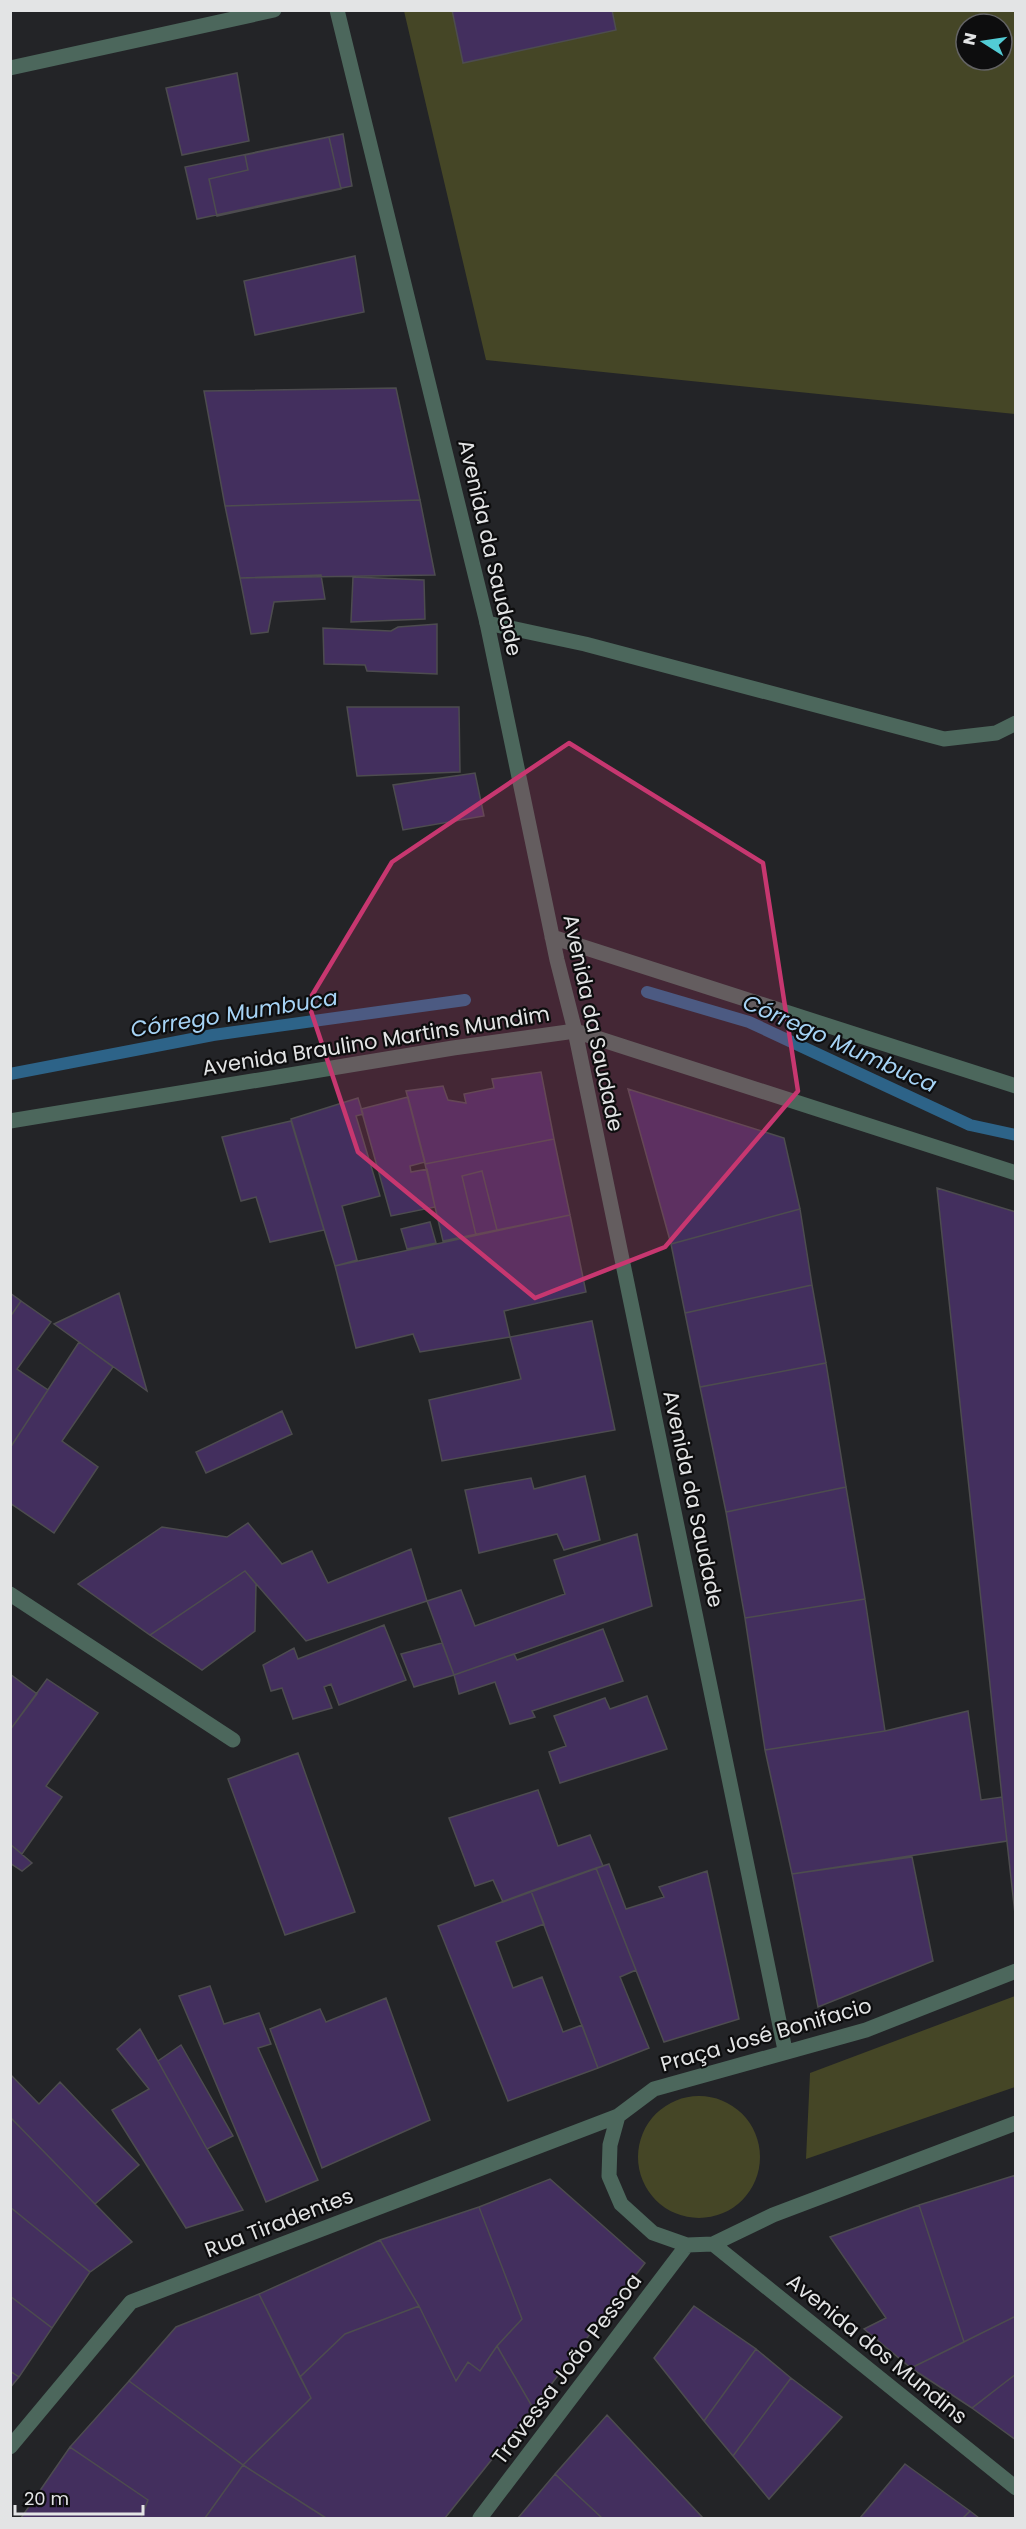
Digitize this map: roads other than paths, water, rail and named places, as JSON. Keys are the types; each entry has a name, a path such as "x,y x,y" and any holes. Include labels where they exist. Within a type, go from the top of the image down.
{"street":[{"path":"10,68 274,10"},
{"name":"Avenida da Saudade","path":"337,10 487,623 552,937 574,1024 785,2050"},
{"path":"487,623 585,644 944,739 996,733 1016,723"},
{"path":"552,937 1016,1086"},
{"name":"Avenida Braulino Martins Mundim","path":"10,1121 453,1048 574,1024 1016,1173"},
{"path":"10,1594 233,1740"},
{"name":"Praça José Bonifacio","path":"618,2116 654,2089 785,2050 866,2030 1016,1971"},
{"path":"618,2116 610,2145 609,2176 621,2204 653,2233 687,2245 713,2244 773,2215 1016,2123"},
{"name":"Rua Tiradentes","path":"10,2447 131,2302 618,2116"},
{"name":"Avenida dos Mundins","path":"713,2244 1016,2488"},
{"name":"Travessa João Pessoa","path":"480,2518 687,2245"}],"waterway":[{"name":"Córrego Mumbuca","path":"647,992 749,1022 970,1125 1016,1135"},
{"name":"Córrego Mumbuca","path":"10,1074 213,1035 465,1000"}]}
